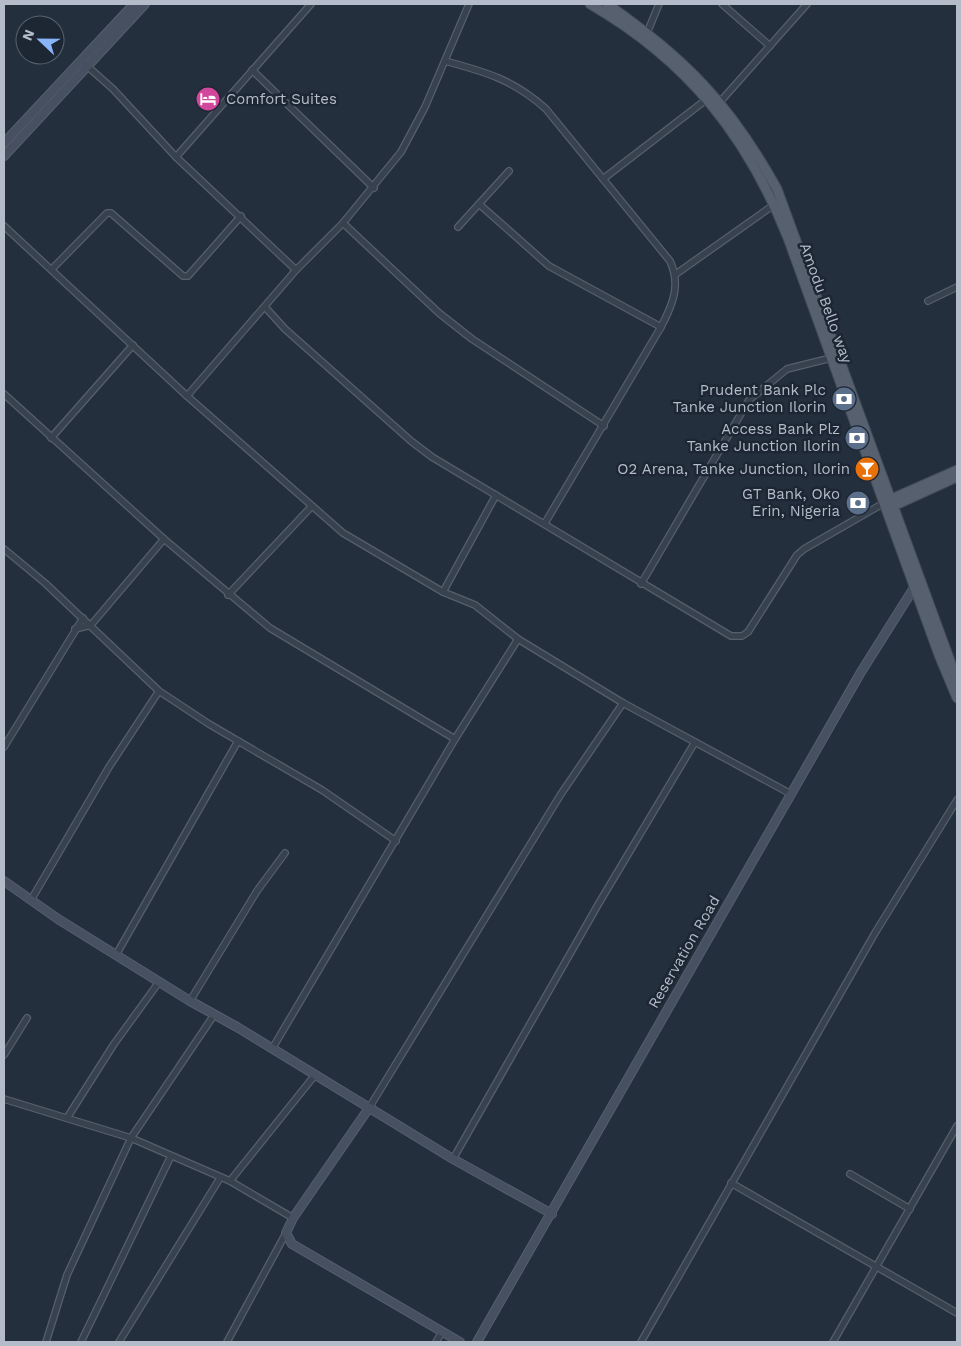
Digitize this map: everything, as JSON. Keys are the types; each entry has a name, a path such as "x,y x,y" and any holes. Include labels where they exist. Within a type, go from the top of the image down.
{"main road":[{"name":"Amodu Bello way","path":"590,4 655,50 707,99 750,156 774,204 887,505 957,680"},
{"name":"Amodu Bello way","path":"607,4 680,60 720,102 758,154 786,209 887,505"},
{"path":"887,505 957,470"},
{"path":"887,505 957,477"},
{"name":"Amodu Bello way","path":"918,582 938,655 957,698"}],"street":[{"path":"4,143 134,4"},
{"path":"4,156 86,65 145,4"},
{"path":"176,157 311,4"},
{"path":"187,396 296,270 343,223 374,188 401,152 425,107 469,4"},
{"path":"647,33 659,4"},
{"path":"722,4 770,46"},
{"path":"720,102 807,4"},
{"path":"445,61 485,72 508,81 530,94 546,109 670,261 676,274 675,297 661,327 546,523"},
{"path":"86,65 113,89 176,157 241,216 296,270"},
{"path":"252,70 374,188"},
{"path":"603,179 707,99"},
{"path":"458,227 509,171"},
{"path":"479,204 549,266 661,327"},
{"path":"676,274 774,204"},
{"path":"52,269 107,213 112,213 183,276 188,276 241,216"},
{"path":"343,223 439,313 472,339 604,426"},
{"path":"4,226 187,396 311,507 343,533 443,592 475,605 518,639 623,703 791,794"},
{"path":"928,300 957,287"},
{"path":"265,307 285,329 411,441 444,465 546,523 641,584 725,633 736,637 748,632 797,555 816,542 887,505"},
{"path":"51,438 133,345"},
{"path":"641,584 749,400 757,390 787,368 831,358"},
{"path":"4,394 164,539 228,595 270,628 455,740"},
{"path":"443,592 496,495"},
{"path":"228,595 311,507"},
{"path":"75,629 91,625 164,539"},
{"path":"4,549 91,625 160,691 238,741 322,790 396,841"},
{"name":"Reservation Road","path":"477,1342 791,794 918,582"},
{"path":"4,747 83,618"},
{"path":"272,1049 455,740 518,639"},
{"path":"31,900 109,767 160,691"},
{"path":"227,1342 294,1218 369,1108 561,794 623,703"},
{"path":"116,955 238,741"},
{"path":"453,1159 594,911 695,742"},
{"path":"641,1342 875,933 957,800"},
{"path":"190,1001 256,891 285,853"},
{"path":"4,881 190,1001 453,1159 552,1214"},
{"path":"67,1118 114,1044 159,982"},
{"path":"46,1342 67,1275 131,1138 214,1015"},
{"path":"4,1055 27,1018"},
{"path":"230,1181 315,1075"},
{"path":"4,1099 131,1138 230,1181 294,1218"},
{"path":"833,1342 957,1126"},
{"path":"81,1342 171,1156"},
{"path":"850,1174 910,1209"},
{"path":"119,1342 220,1178"},
{"path":"732,1183 957,1313"},
{"path":"286,1233 292,1244 460,1342"},
{"path":"436,1342 442,1332"}],"place":[{"name":"Comfort Suites","path":"208,99"},
{"name":"Prudent Bank Plc Tanke Junction Ilorin","path":"844,399"},
{"name":"Access Bank Plz Tanke Junction Ilorin","path":"857,438"},
{"name":"O2 Arena, Tanke Junction, Ilorin","path":"867,469"},
{"name":"GT Bank, Oko Erin, Nigeria","path":"858,503"}]}
